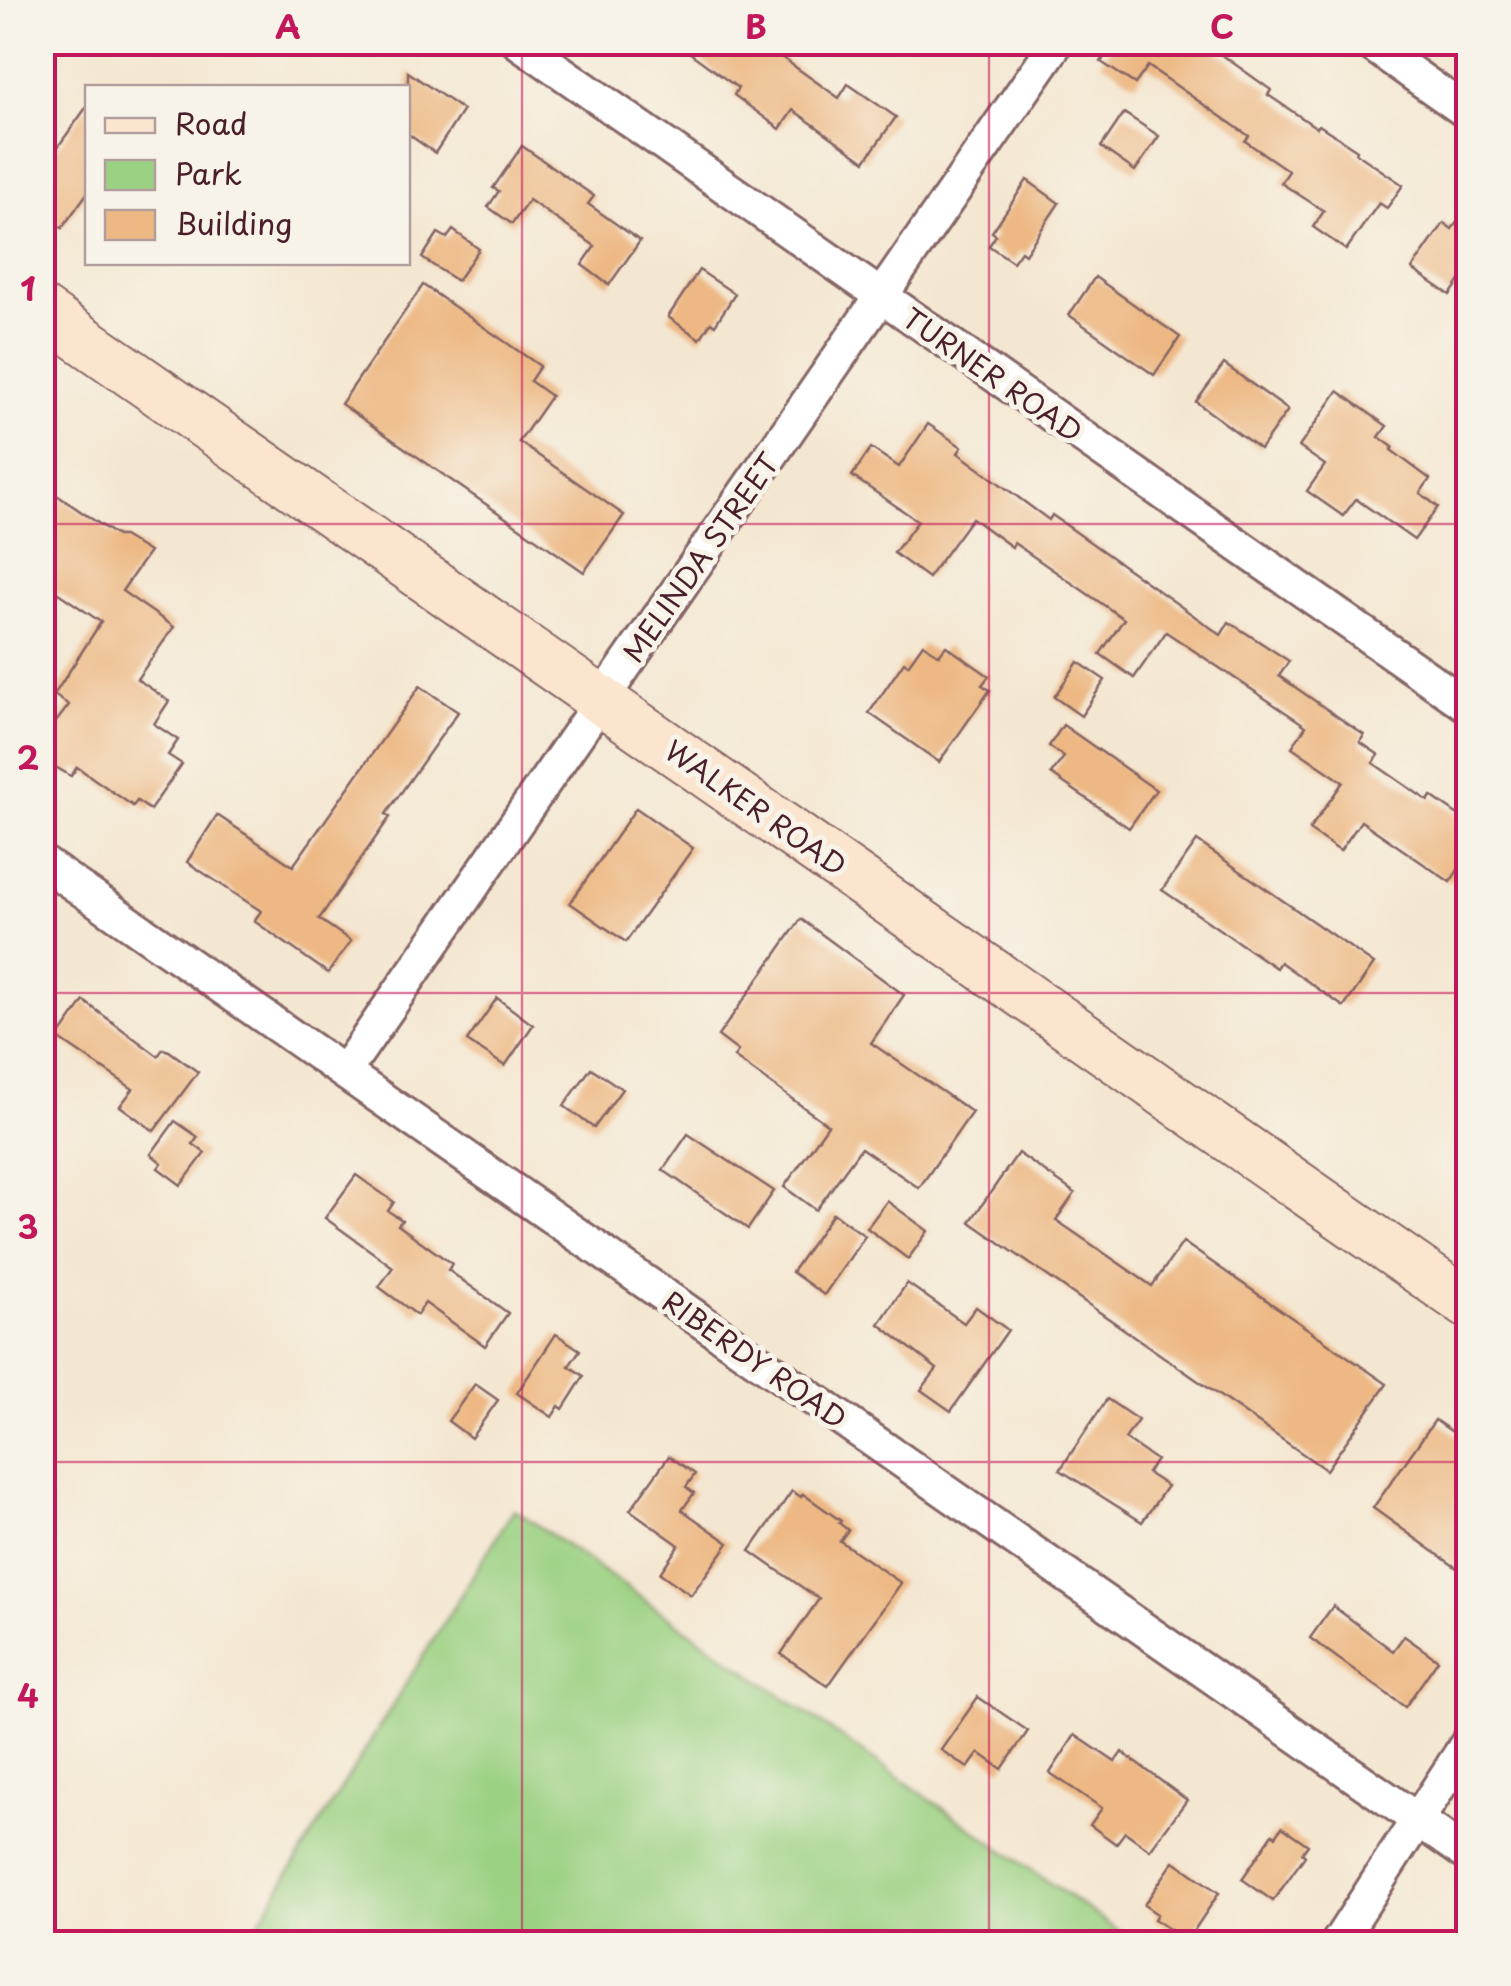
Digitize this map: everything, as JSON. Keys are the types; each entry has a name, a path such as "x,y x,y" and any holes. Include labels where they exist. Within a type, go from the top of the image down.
{"main road":[{"name":"WALKER ROAD","path":"42,312 1468,1304"}],"street":[{"name":"TURNER ROAD","path":"518,42 1468,706"},
{"name":"MELINDA STREET","path":"344,1072 1057,42"},
{"path":"1368,42 1468,113"},
{"name":"RIBERDY ROAD","path":"42,862 1468,1855"},
{"path":"1337,1944 1468,1742"}],"green space":[{"path":"514,1509 1136,1943 246,1943"}],"building":[{"path":"675,42 760,42 839,98 848,84 896,117 865,161 793,110 780,129 734,95 738,88"},
{"path":"1114,42 1204,42 1271,90 1268,95 1357,150 1403,185 1387,208 1379,203 1346,250 1313,227 1324,211 1281,183 1289,171 1245,141 1249,136 1148,66 1135,84 1101,62"},
{"path":"408,72 463,110 435,153 410,135"},
{"path":"85,109 85,196 62,228 42,214 42,169"},
{"path":"1124,113 1159,136 1135,171 1101,147"},
{"path":"522,146 594,196 588,204 640,241 609,285 582,265 595,246 529,200 512,224 488,207 499,191 493,188"},
{"path":"1027,180 1059,203 1025,254 1021,251 1013,262 989,246 996,235 992,232"},
{"path":"1468,207 1468,269 1450,295 1412,269 1444,223 1452,229"},
{"path":"453,230 479,249 457,281 422,258 438,233 447,238"},
{"path":"699,270 735,294 715,325 711,322 700,339 668,317"},
{"path":"1095,277 1180,337 1154,375 1069,315"},
{"path":"423,285 540,366 530,381 551,396 519,442 624,515 584,572 341,404"},
{"path":"1224,364 1288,410 1260,449 1196,402"},
{"path":"1338,391 1387,426 1379,437 1430,479 1420,493 1438,507 1414,540 1356,499 1343,516 1307,491 1325,465 1299,447"},
{"path":"928,424 962,447 958,453 1049,520 1052,515 1221,635 1229,622 1289,661 1279,676 1364,735 1360,742 1379,755 1373,763 1428,801 1431,796 1468,822 1468,855 1450,882 1361,821 1340,851 1309,830 1343,782 1292,747 1306,726 1166,632 1134,678 1100,654 1124,619 972,518 928,578 894,553 918,521 852,476 871,448 899,467"},
{"path":"42,485 117,536 149,552 122,591 174,627 137,679 169,701 154,724 178,740 168,755 182,764 150,810 137,801 133,806 77,767 71,776 42,759 42,740 69,705 54,695 101,622 42,582"},
{"path":"923,644 939,655 946,646 989,676 982,685 990,690 939,762 869,713 904,662 908,665"},
{"path":"1078,662 1105,680 1081,716 1054,697"},
{"path":"420,686 458,712 319,919 351,941 328,973 254,921 261,911 187,862 217,815 293,866"},
{"path":"1063,725 1156,790 1129,828 1051,774 1064,757 1049,746"},
{"path":"636,808 693,848 626,942 570,903"},
{"path":"1197,841 1374,964 1344,1007 1280,962 1276,968 1162,890"},
{"path":"801,919 904,995 871,1043 972,1112 919,1188 861,1148 816,1210 784,1187 828,1125 734,1057 738,1051 718,1036"},
{"path":"497,998 533,1025 505,1066 467,1041"},
{"path":"84,1001 158,1056 163,1049 169,1051 198,1072 154,1131 120,1106 133,1089 58,1038"},
{"path":"591,1068 622,1089 594,1128 564,1106"},
{"path":"175,1121 198,1137 193,1144 205,1153 181,1185 158,1168 162,1163 151,1154"},
{"path":"688,1134 774,1191 748,1229 663,1170"},
{"path":"1018,1153 1075,1193 1056,1220 1152,1286 1183,1242 1387,1384 1326,1470 970,1222"},
{"path":"356,1175 394,1202 388,1211 402,1220 398,1225 452,1264 448,1270 508,1313 485,1346 425,1303 417,1315 379,1287 393,1267 325,1218"},
{"path":"887,1201 928,1231 908,1259 867,1228"},
{"path":"833,1213 865,1236 824,1295 792,1272"},
{"path":"907,1283 964,1323 976,1307 1008,1330 951,1411 921,1390 937,1369 879,1324"},
{"path":"556,1334 580,1350 569,1366 584,1376 563,1409 559,1406 552,1417 517,1393"},
{"path":"475,1384 498,1400 471,1438 448,1421"},
{"path":"1107,1399 1138,1420 1125,1439 1156,1460 1147,1473 1167,1486 1142,1522 1060,1470"},
{"path":"1435,1420 1468,1443 1468,1576 1373,1508"},
{"path":"669,1456 695,1474 686,1487 694,1493 682,1510 729,1543 691,1595 660,1573 679,1545 630,1510"},
{"path":"792,1491 801,1497 803,1494 841,1521 848,1530 840,1541 901,1583 828,1686 781,1654 819,1599 750,1551"},
{"path":"1333,1606 1393,1651 1404,1636 1438,1660 1405,1707 1310,1638"},
{"path":"978,1697 1028,1731 1002,1769 979,1753 968,1768 941,1750"},
{"path":"1075,1735 1115,1762 1122,1752 1187,1800 1150,1850 1125,1832 1116,1844 1090,1825 1102,1808 1050,1773"},
{"path":"1282,1827 1308,1845 1302,1853 1305,1856 1273,1901 1242,1879"},
{"path":"1174,1861 1219,1893 1187,1941 1154,1919 1157,1914 1144,1905"}]}
